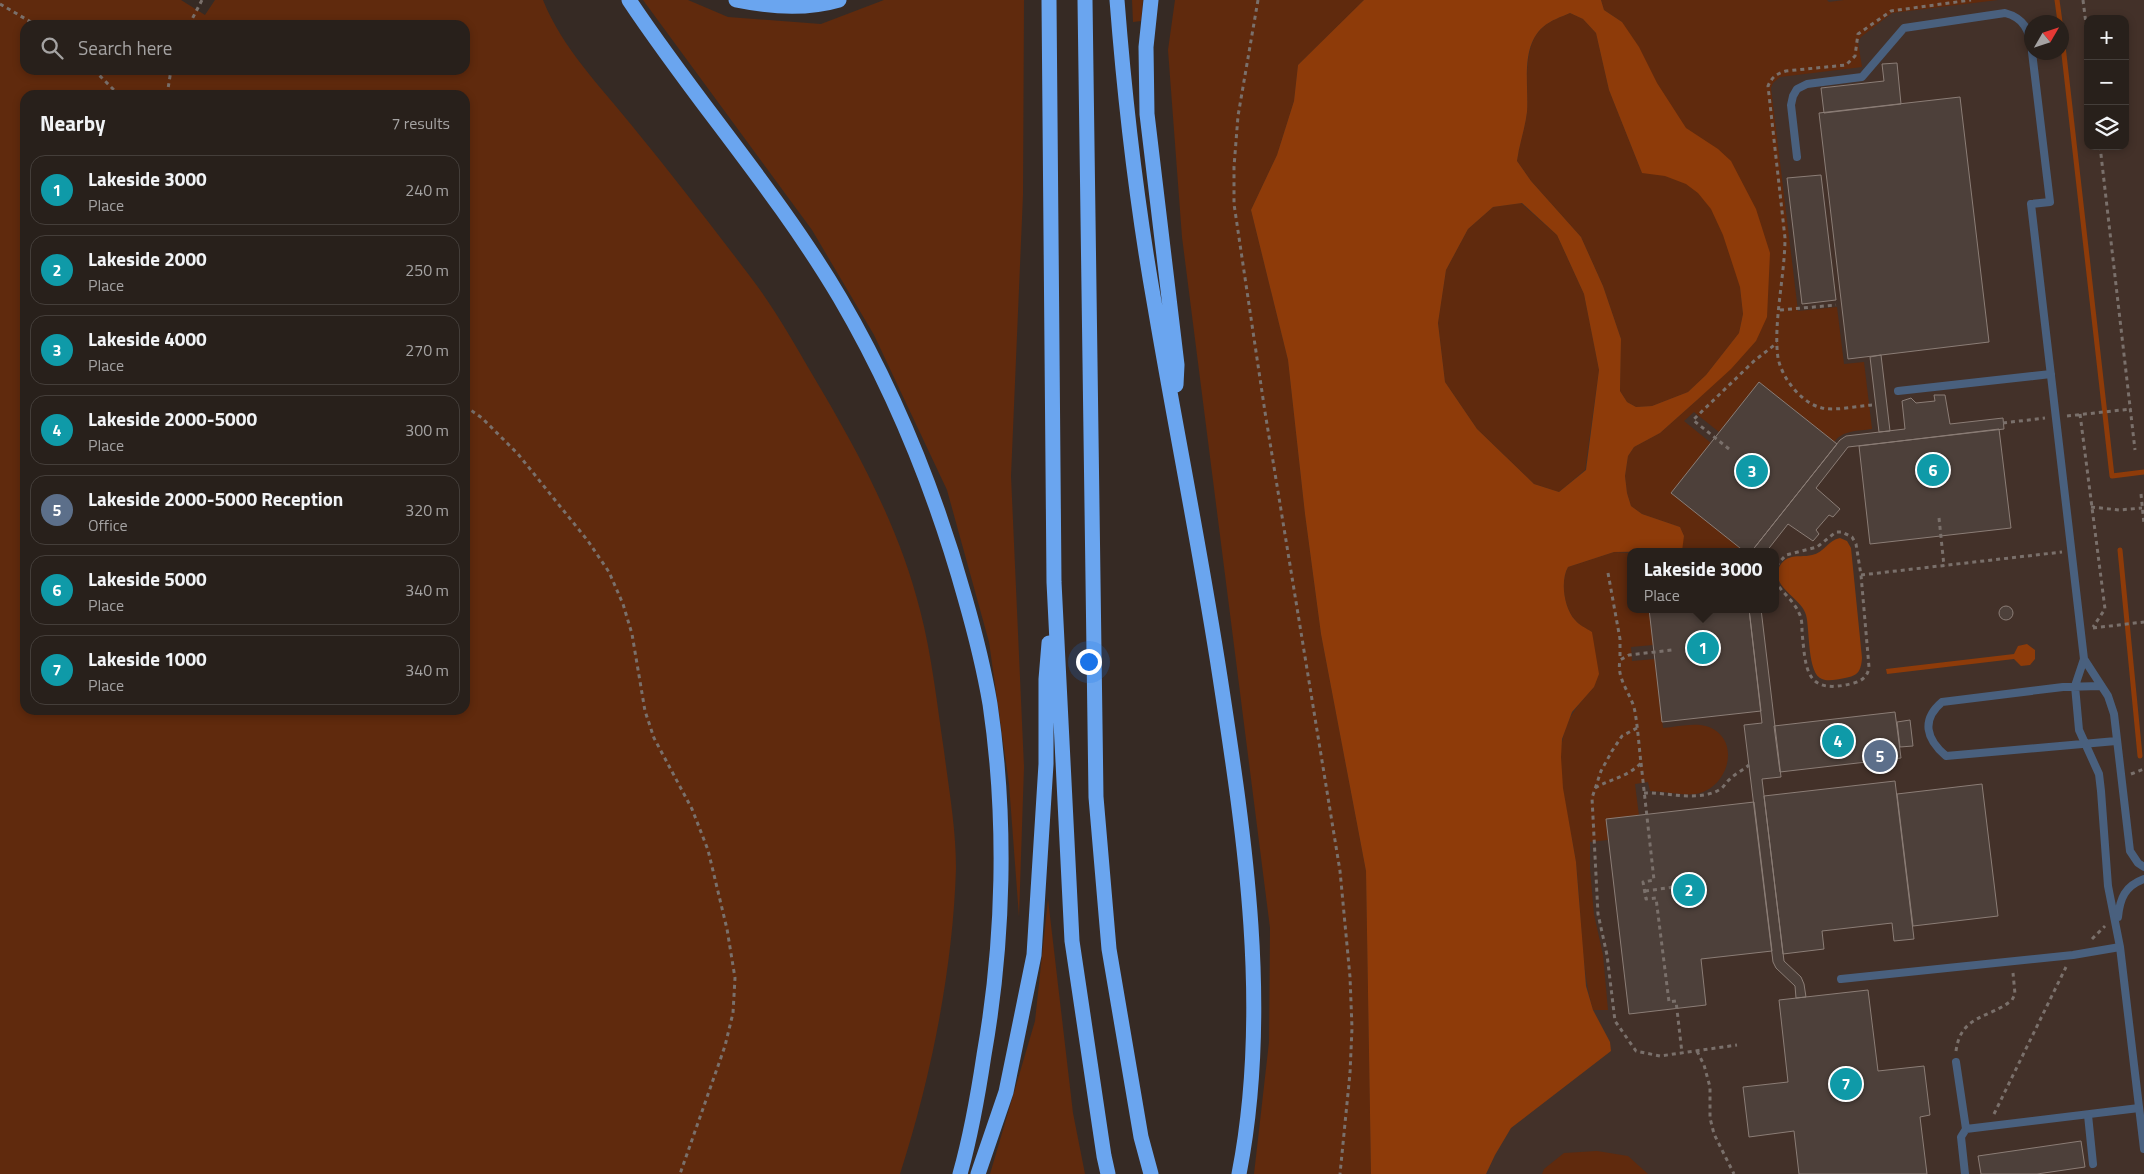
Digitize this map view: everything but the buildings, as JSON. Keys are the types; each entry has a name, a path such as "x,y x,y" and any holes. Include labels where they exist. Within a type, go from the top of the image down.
{"highway":[{"path":"629,0 794,227 839,297 877,366 921,465 952,553 974,631 990,704 998,794 1001,890 993,1003 970,1139 960,1174"},
{"path":"736,0 766,6 820,5 839,0"},
{"path":"1049,0 1054,582 1072,941 1108,1174"},
{"path":"1085,0 1096,797 1110,949 1140,1137 1151,1174"},
{"path":"1117,0 1124,78 1139,200 1155,307 1206,588 1240,805 1251,946 1254,1053 1239,1174"},
{"path":"1151,0 1146,47 1147,114 1177,365 1174,409"},
{"path":"978,1174 1006,1092 1034,956 1046,764 1046,678 1054,582"}],"lane":[{"path":"1798,157 1791,105 1797,89 1807,84 1862,78 1904,28 2006,12 2024,23"},
{"path":"2033,60 2050,202 2031,204 2084,659 2108,696 2114,714 2130,851 2138,863 2144,867"},
{"path":"1898,391 2052,374"},
{"path":"2084,659 2075,686 2079,730 2099,774 2105,822 2105,855 2108,886 2117,924 2144,1149"},
{"path":"2100,686 2075,686 1942,702 1934,709 1928,721 1929,730 1936,747 1946,756 2116,741"},
{"path":"2117,924 2120,899 2129,888 2144,879"},
{"path":"1841,979 2073,954 2120,946"},
{"path":"1956,1062 1966,1129 1961,1138 1965,1174"},
{"path":"1966,1129 2139,1108"},
{"path":"2088,1115 2093,1164"}],"path":[{"path":"191,20 200,0"},
{"path":"1258,0 1238,116 1234,167 1234,204 1340,872 1350,977 1352,1028 1350,1072 1340,1174"},
{"path":"1872,405 1822,408 1810,403 1796,391 1780,365 1778,342 1785,262 1785,238 1768,86 1777,74 1786,71 1846,65 1855,56 1858,34 1891,11 1971,0"},
{"path":"2083,0 2085,15"},
{"path":"0,4 27,20"},
{"path":"99,75 114,90"},
{"path":"168,90 170,75"},
{"path":"2100,150 2135,450"},
{"path":"1780,310 1836,305"},
{"path":"1729,449 1693,420 1754,361 1778,342"},
{"path":"2093,413 2131,408"},
{"path":"470,410 482,418 518,454 588,541 609,572 623,604 632,634 645,711 654,738 692,809 708,850 727,929 735,978 733,1012 725,1046 680,1174"},
{"path":"2080,414 2105,609 2092,628"},
{"path":"2003,423 2046,418"},
{"path":"2140,494 2144,524"},
{"path":"2091,507 2119,510 2142,508"},
{"path":"1939,518 1944,566"},
{"path":"1779,563 1786,555 1817,547 1836,532 1842,532 1852,537 1856,544 1861,575 1868,673 1858,682 1834,686 1822,685 1809,675 1799,612 1779,586"},
{"path":"1861,575 2072,551"},
{"path":"1608,573 1620,639 1619,666 1623,685 1635,710 1654,880 1644,882 1644,891 1646,900 1656,898 1668,1002 1676,1001 1682,1053"},
{"path":"2118,625 2144,622"},
{"path":"1620,660 1629,655 1672,650"},
{"path":"1637,728 1622,736 1612,750 1592,798 1598,914 1607,955 1615,1021 1636,1051 1660,1056 1737,1045"},
{"path":"1595,788 1606,781 1623,777 1641,764"},
{"path":"1644,794 1662,793 1692,796 1706,794 1721,788 1730,778 1749,765"},
{"path":"1644,891 1682,886"},
{"path":"1986,1116 1994,1115 2080,941 2093,939 2105,926"},
{"path":"1956,1062 1960,1034 1971,1022 2006,1005 2012,1000 2015,994 2011,961"},
{"path":"1697,1051 1704,1065 1710,1087 1710,1118 1714,1134 1734,1174"}],"shaded area":[{"path":"0,0 181,0 205,15 215,0 543,0 551,18 571,51 648,145 749,275 790,336 875,488 911,579 924,627 934,680 952,810 956,868 954,906 945,984 931,1062 900,1174 0,1174"},
{"path":"643,0 688,0 728,17 821,24 884,0 1024,0 1023,195 1011,476 1024,767 1019,917 1009,784 989,642 947,490 874,335 812,230"},
{"path":"1132,0 1143,0 1141,21 1133,22"},
{"path":"1175,0 1364,0 1298,65 1294,101 1277,155 1251,210 1288,360 1305,514 1321,634 1366,871 1371,1174 1254,1174 1269,1042 1270,928 1182,237 1168,50"},
{"path":"1202,0 2144,0 2144,1174 1323,1174"},
{"path":"1364,0 1601,0 1604,10 1622,22 1639,47 1657,83 1686,128 1718,149 1731,161 1756,209 1770,253 1767,317 1756,341 1731,369 1697,400 1660,433 1634,447 1628,456 1625,476 1631,506 1642,514 1680,527 1684,536 1682,548 1627,548 1627,552 1614,552 1568,567 1566,573 1564,594 1568,609 1577,622 1592,632 1599,674 1594,687 1572,712 1562,739 1561,757 1563,788 1576,862 1586,986 1593,1010 1610,1042 1611,1051 1511,1128 1486,1174 1371,1174 1366,871 1321,634 1305,514 1288,360 1251,210 1277,155 1294,101 1298,65","holes":["1570,13 1583,19 1596,33 1609,90 1642,173 1665,176 1686,184 1698,193 1711,209 1723,235 1740,287 1743,314 1739,333 1706,375 1688,392 1652,406 1636,407 1627,402 1620,391 1621,339 1603,286 1581,237 1531,181 1517,161 1527,112 1527,67 1531,45 1543,27 1553,21","1522,203 1557,235 1584,294 1599,370 1586,470 1559,492 1534,484 1477,429 1445,382 1438,323 1446,270 1468,229 1493,207"]},
{"path":"1601,0 1827,0 1829,2 1844,0 1998,0 1892,13 1861,37 1858,42 1862,67 1780,77 1773,83 1771,88 1798,311 1837,307 1844,364 1864,362 1872,429 1846,433 1834,442 1759,382 1719,432 1694,412 1684,421 1711,443 1671,493 1740,548 1681,548 1684,536 1680,527 1642,514 1631,506 1625,476 1628,456 1634,447 1660,433 1697,400 1756,341 1740,287 1743,314 1739,333 1706,375 1688,392 1652,406 1636,407 1627,402 1620,391 1621,339 1603,286 1581,237 1531,181 1517,161 1527,112 1528,67 1532,45 1536,35 1543,27 1570,13 1583,19 1596,33 1609,90 1642,173 1622,22 1604,10"},
{"path":"1521,203 1557,235 1584,294 1599,370 1585,470 1559,492 1534,484 1477,429 1445,382 1438,322 1446,270 1468,229 1493,207"},
{"path":"1840,538 1847,541 1851,548 1862,658 1860,670 1856,674 1849,677 1827,680 1817,675 1814,669 1811,660 1806,615 1799,603 1779,581 1779,570 1786,559 1816,554"},
{"path":"1614,552 1627,553 1627,613 1649,613 1653,645 1631,647 1632,661 1655,659 1663,728 1692,725 1709,727 1719,733 1728,751 1724,772 1718,781 1700,793 1682,794 1650,791 1648,782 1635,784 1639,816 1606,819 1608,840 1590,842 1594,914 1603,955 1608,1010 1593,1010 1589,992 1583,955 1576,863 1562,783 1561,751 1565,730 1571,716 1594,687 1592,632 1578,624 1571,615 1564,595 1564,580 1568,567"},
{"path":"2027,644 2035,650 2035,659 2030,665 2021,666 2014,659 1887,674 1886,669 2014,654 2018,646"},
{"path":"1048,899 1073,1113 1085,1174 990,1174 1035,1021"},
{"path":"1597,1151 1628,1156 1648,1174 1542,1174 1544,1169 1564,1153"}],"waterway":[{"path":"2057,0 2059,15"},
{"path":"2065,60 2112,476 2144,472"},
{"path":"2120,550 2140,756"}],"place":[{"name":"Lakeside 5000","path":"1933,470"},
{"name":"Lakeside 4000","path":"1752,471"},
{"name":"Lakeside 3000","path":"1703,648"},
{"name":"Lakeside 2000-5000","path":"1838,741"},
{"name":"Lakeside 2000-5000 Reception","path":"1880,756"},
{"name":"Lakeside 2000","path":"1689,890"},
{"name":"Lakeside 1000","path":"1846,1084"}]}
